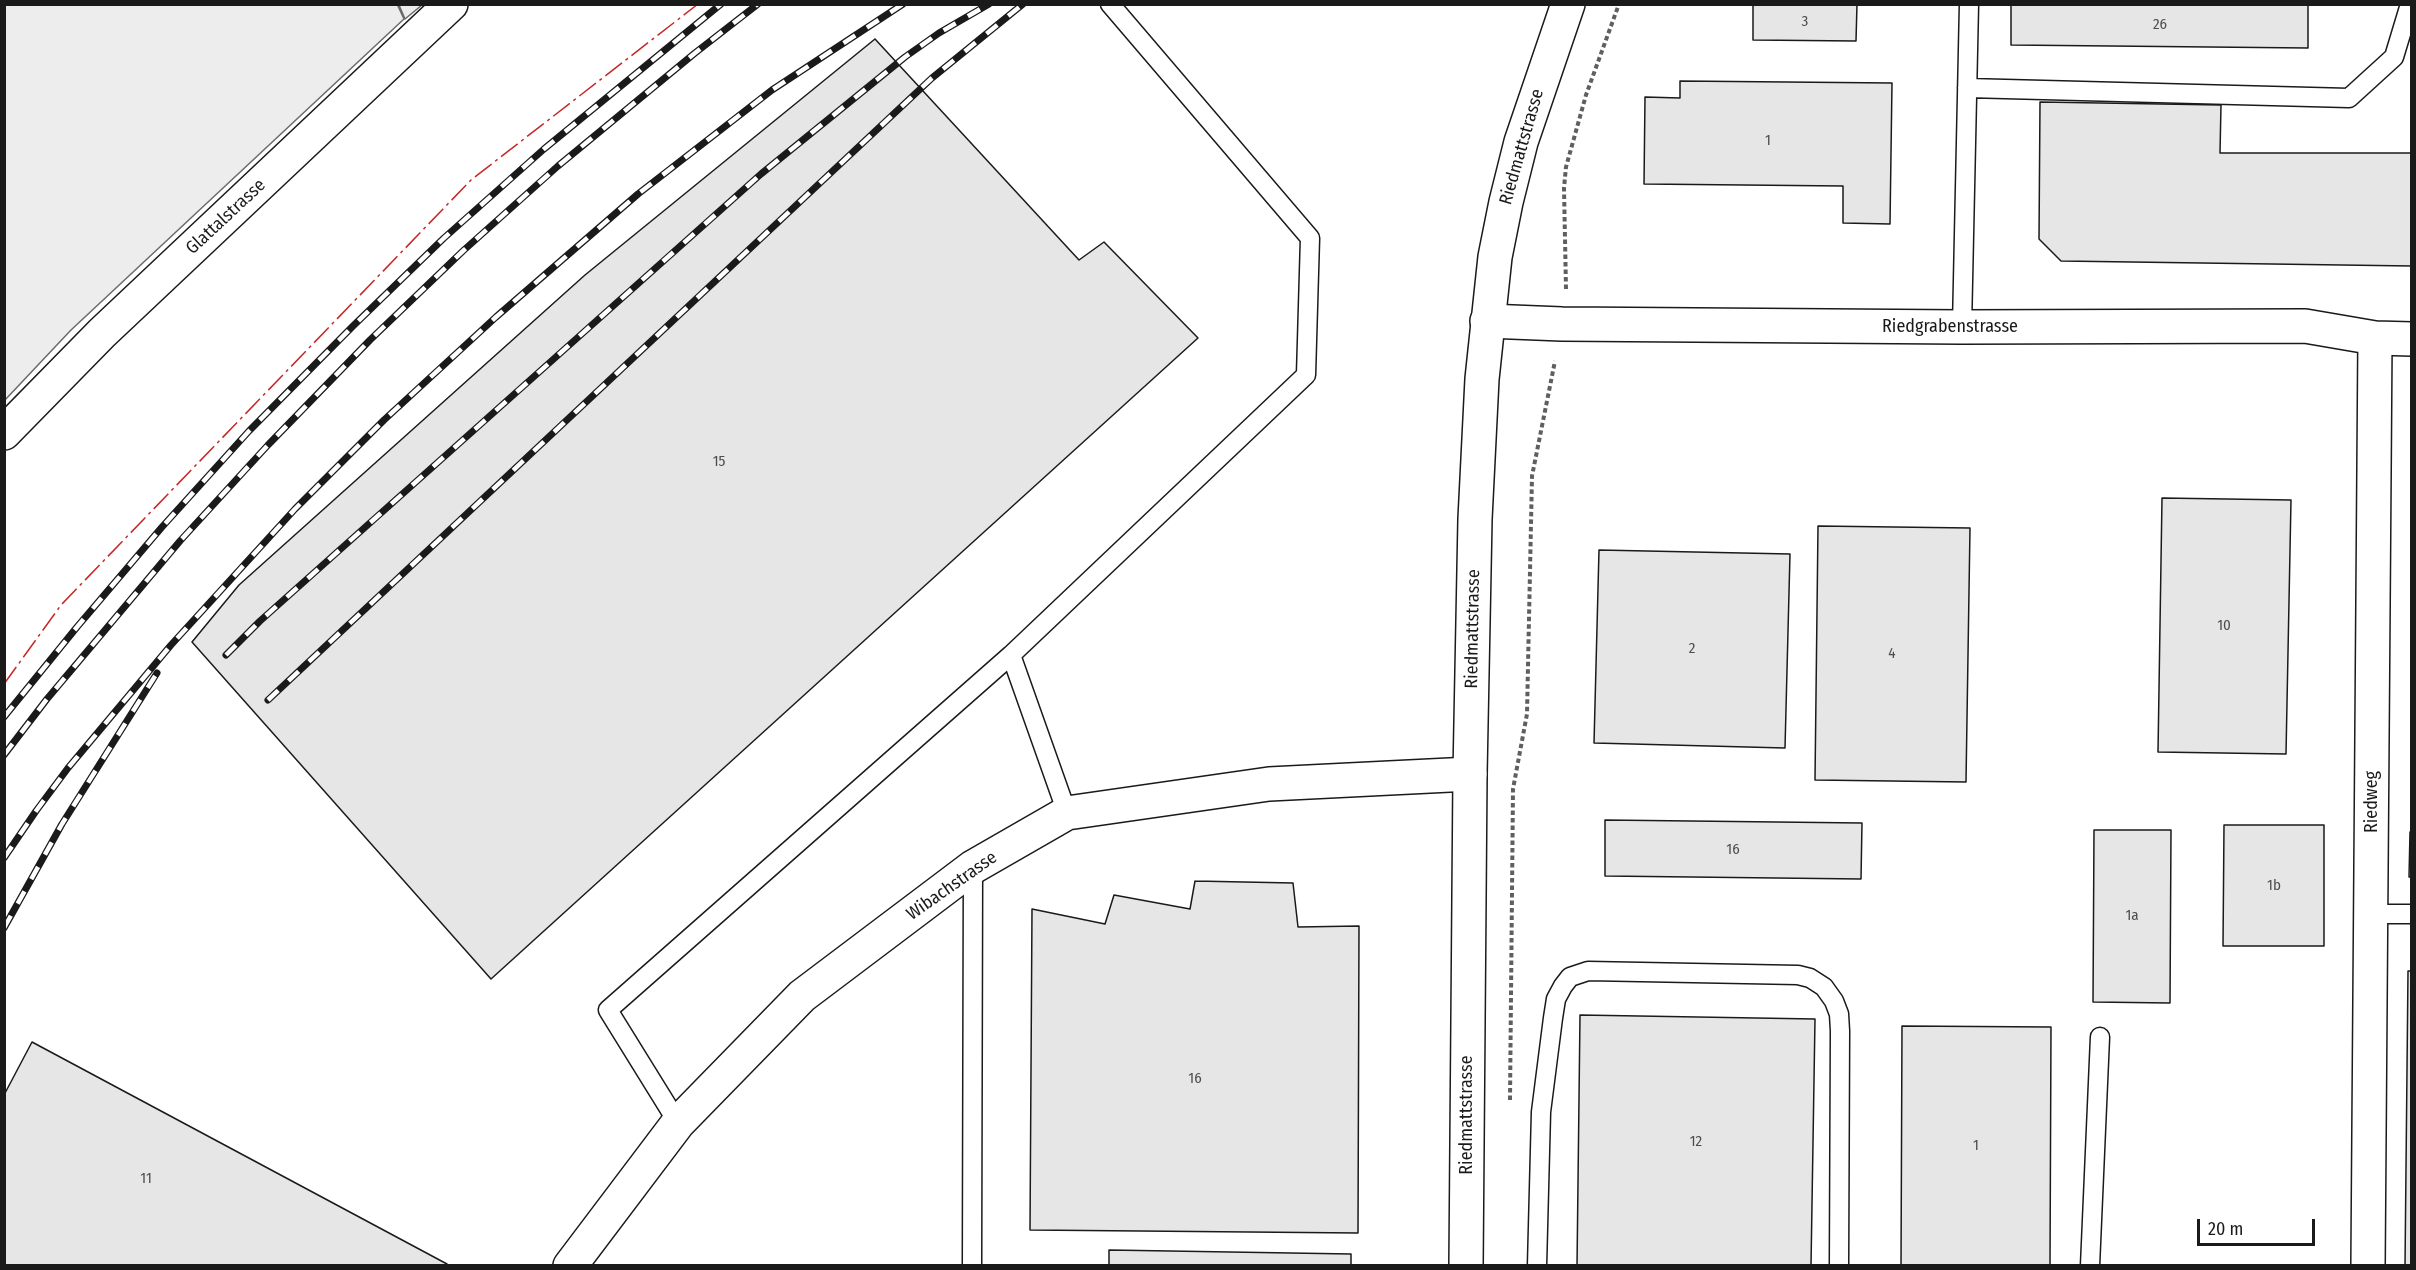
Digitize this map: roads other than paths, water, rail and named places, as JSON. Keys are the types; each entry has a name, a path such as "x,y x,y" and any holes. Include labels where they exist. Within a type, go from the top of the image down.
{"street":[{"name":"Glattalstrasse","path":"4,433 102,333 451,4"},
{"name":"Riedmattstrasse","path":"1466,1266 1470,774 1475,519 1487,321 1502,224 1521,142 1568,4"},
{"name":"Riedgrabenstrasse","path":"1487,321 1562,324 1962,327 2305,326 2375,338 2412,339"},
{"name":"Riedweg","path":"2368,1266 2375,338"},
{"name":"Wibachstrasse","path":"570,1266 678,1123 802,996 973,867 1066,813 1269,784 1470,774"}],"lane":[{"path":"678,1123 608,1010 1011,655 1306,375 1311,238 1110,4"},
{"path":"1962,327 1969,4"},
{"path":"1967,88 2349,98 2394,57 2410,4"},
{"path":"1011,655 1066,813"},
{"path":"972,1266 973,867"},
{"path":"2371,914 2412,914"},
{"path":"1537,1266 1541,1112 1556,999 1570,977 1588,971 1798,975 1810,978 1824,987 1836,1007 1840,1031 1839,1266"},
{"path":"2090,1266 2100,1037"}],"railway":[{"path":"4,717 162,527 249,431 353,326 444,238 544,149 721,4"},
{"path":"4,755 47,699 180,541 268,445 370,340 464,250 558,166 758,4"},
{"path":"4,858 68,768 171,645 295,509 384,420 496,317 638,194 772,90 903,4"},
{"path":"226,655 260,621 761,174 905,57 939,33 989,4"},
{"path":"268,700 932,78 1023,4"},
{"path":"4,928 62,824 157,673"}]}
